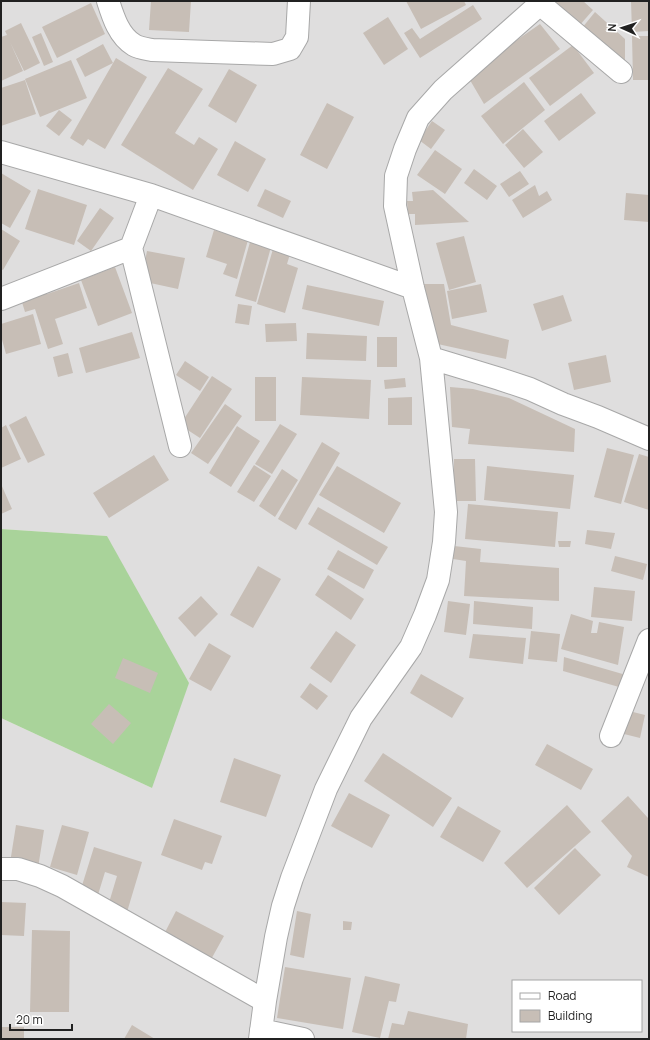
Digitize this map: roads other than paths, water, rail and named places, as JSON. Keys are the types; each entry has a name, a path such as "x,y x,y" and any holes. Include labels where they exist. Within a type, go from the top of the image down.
{"street":[{"path":"108,1 113,18 124,36 134,45 152,50 273,54 290,49 297,37 299,1"},
{"path":"303,1039 260,1035 276,936 283,906 292,878 326,789 361,718 411,647 438,580 444,542 446,512 431,358 413,288 395,206 396,176 418,118 443,90 542,3 621,72"},
{"path":"1,152 151,195 413,288"},
{"path":"151,195 131,248 180,446"},
{"path":"1,299 131,248"},
{"path":"431,358 530,389 649,439"},
{"path":"611,736 649,640"},
{"path":"1,869 18,869 40,876 62,886 265,1001"}]}
